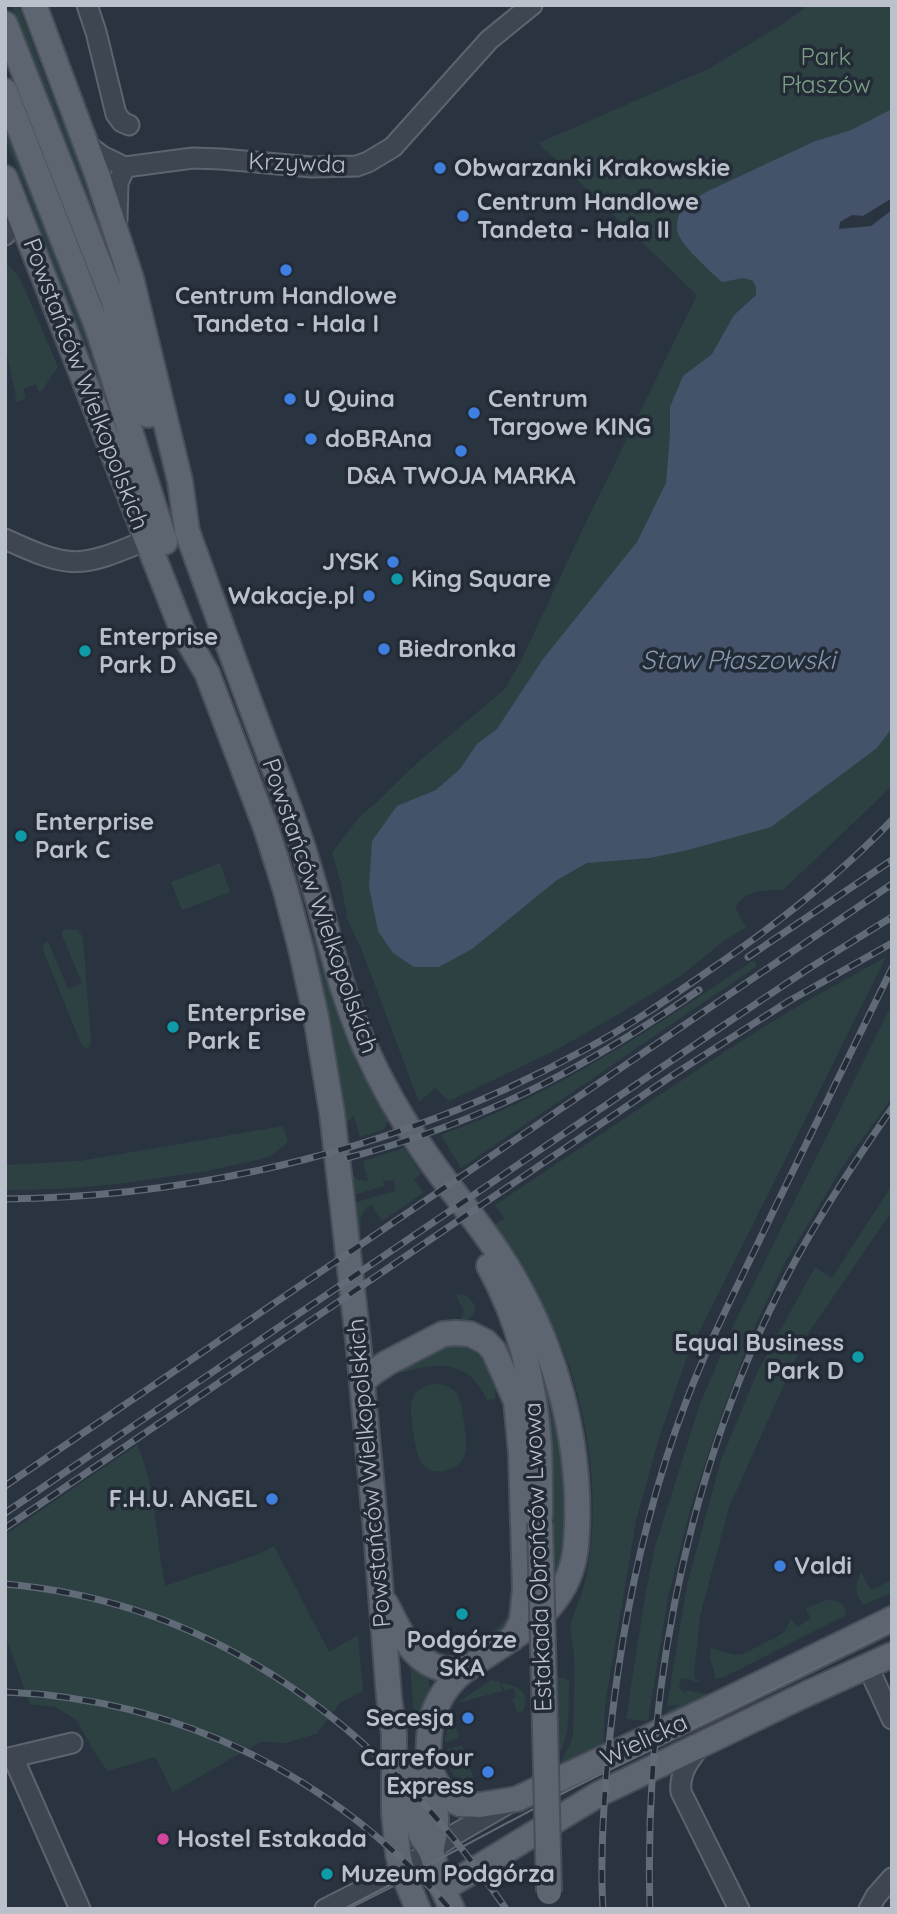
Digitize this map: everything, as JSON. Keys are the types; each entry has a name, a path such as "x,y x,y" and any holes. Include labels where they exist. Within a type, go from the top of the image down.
{"main road":[{"name":"Powstańców Wielkopolskich","path":"34,5 86,144 142,316 180,481 187,531 300,837 353,1019 400,1115 502,1259 534,1317 556,1377 571,1444 577,1514 575,1551 563,1591 535,1622 467,1668 448,1686 432,1716 429,1740 437,1820 431,1851"},
{"path":"5,24 113,299 169,486 187,531"},
{"path":"5,91 105,351 207,673"},
{"name":"Powstańców Wielkopolskich","path":"5,178 183,632 207,673 266,828 304,962 332,1113 362,1382 394,1734 394,1813 398,1854 414,1907"},
{"name":"Estakada Obrońców Lwowa","path":"446,1181 510,1311 526,1362 536,1418 539,1447 550,1901"},
{"path":"362,1382 387,1363 443,1334 463,1333 475,1336 486,1342 498,1357 516,1401 522,1453 525,1590 522,1621 512,1639"},
{"path":"380,1590 404,1637 420,1658 443,1669 467,1668"},
{"name":"Wielicka","path":"517,1799 892,1619"},
{"name":"Wielicka","path":"448,1899 599,1794 892,1655"},
{"name":"Powstańców Wielkopolskich","path":"394,1734 421,1835 431,1851 448,1899"},
{"path":"431,1770 441,1791 460,1804 480,1805 517,1799"}],"street":[{"path":"87,5 116,114 122,122 129,125"},
{"name":"Krzywda","path":"125,167 193,158 312,167 357,166 368,162 393,147 489,40 532,5"},
{"path":"86,144 102,156 125,167 117,194 118,238"},
{"path":"5,235 15,203"},
{"path":"5,243 35,252"},
{"path":"5,539 54,560 79,563 97,560 148,540"},
{"path":"868,1667 892,1719"},
{"path":"72,1743 9,1758 80,1909"},
{"path":"700,1746 683,1770 681,1792 739,1909"},
{"name":"Wielicka","path":"325,1909 401,1870 457,1833 517,1799"},
{"path":"869,1909 876,1896 892,1878"},
{"name":"Wielicka","path":"414,1907 448,1899"}],"green space":[{"path":"12,5 18,5 60,118 86,170 121,281 117,284 81,179"},
{"name":"Park Płaszów","path":"809,5 892,5 892,121 753,281 756,295 734,315 713,354 670,417 675,488 561,846 892,695 892,786 783,890 749,894 739,902 735,908 746,928 726,939 682,975 558,1049 449,1101 435,1088 419,1102 361,948 348,921 332,853 360,816 416,764 505,689 521,661 697,295 539,143 710,68"},
{"path":"5,126 72,290 109,396 106,397 5,138"},
{"path":"5,262 23,285 58,367 40,393 36,384 23,389 26,398 17,402 5,343"},
{"path":"220,863 230,892 182,910 171,882"},
{"path":"78,930 83,938 91,1042 88,1049 82,1046 43,950 48,941 68,989 82,983 62,935 62,931"},
{"path":"312,938 342,1028 360,1070 388,1122 384,1129 360,1137 354,1116 348,1121 346,1133 336,1058"},
{"path":"886,957 688,1354 659,1438 636,1520 605,1705 603,1751 562,1763 573,1735 574,1651 571,1623 585,1581 591,1540 593,1512 590,1456 579,1400 562,1347 539,1300 495,1225 505,1219 495,1205 732,1047"},
{"path":"754,960 757,966 461,1168 441,1135 525,1100 603,1058"},
{"path":"892,1004 892,1098 846,1161 785,1262 755,1326 691,1506 668,1597 648,1721 626,1719 655,1547 700,1404 734,1324"},
{"path":"283,1126 288,1142 269,1157 207,1171 117,1184 5,1190 5,1165 80,1161"},
{"path":"404,1148 421,1174 414,1179 423,1193 382,1221 372,1205 368,1207 361,1217 361,1235 358,1237 355,1207 357,1202 395,1192 394,1180 383,1181 384,1186 356,1194 353,1192 351,1173 358,1180 368,1181 363,1161"},
{"path":"892,1185 892,1211 805,1338 729,1507 700,1616 694,1674 695,1679 704,1683 681,1678 679,1688 685,1693 687,1690 710,1695 667,1720 667,1711 680,1705 667,1706 687,1585 721,1460 757,1373 815,1267 832,1278"},
{"path":"456,1295 467,1296 475,1305 473,1315 468,1319 460,1320 464,1311"},
{"path":"450,1344 473,1351 484,1361 492,1374 495,1399 487,1400 475,1381 459,1370 430,1366 402,1373 398,1366"},
{"path":"533,1346 553,1402 564,1457 567,1544 554,1585 548,1428"},
{"path":"435,1384 450,1388 458,1396 466,1439 461,1461 454,1468 441,1471 432,1471 426,1467 418,1455 411,1414 413,1398 417,1392 425,1386"},
{"path":"137,1445 152,1497 165,1586 257,1555 274,1546 329,1652 360,1634 358,1637 363,1691 341,1702 316,1734 285,1743 260,1742 173,1792 155,1757 107,1771 77,1721 56,1707 30,1704 5,1635 5,1535"},
{"path":"861,1572 871,1590 892,1580 892,1592 864,1605 856,1589"},
{"path":"515,1573 510,1627 456,1663 454,1647 477,1645 478,1640 500,1626 505,1619"},
{"path":"827,1600 840,1603 846,1615 716,1679 710,1658 711,1648 736,1655 743,1654 780,1635 791,1619 798,1627 811,1618 807,1608"},
{"path":"410,1660 430,1673 428,1683 432,1692 420,1733 415,1733"},
{"path":"557,1677 565,1678 569,1682 567,1727 560,1752 557,1747 553,1682"},
{"path":"491,1680 500,1682 502,1691 457,1703"},
{"path":"502,1683 513,1686 525,1695 523,1711 517,1712 512,1699 516,1697 513,1688 504,1691"},
{"path":"450,1715 459,1735 448,1742 445,1741"},
{"path":"462,1745 478,1790 459,1781 449,1766 445,1752"}],"water":[{"name":"Staw Płaszowski","path":"892,109 892,198 863,216 852,215 840,222 839,229 871,226 892,210 892,728 877,748 771,827 650,858 587,863 557,880 472,949 439,967 414,967 393,953 378,931 369,887 372,841 397,806 436,790 460,769 477,744 497,729 543,659 637,542 666,483 670,407 683,376 712,354 734,315 756,295 753,281 744,278 722,282 689,250 677,230 681,208 706,192 813,142 851,130"}],"tram line":[{"path":"344,1909 569,1790 892,1630"}],"railway":[{"path":"5,1199 80,1196 230,1176 304,1160 447,1114 517,1084 584,1050 660,1004 779,921 826,883 892,820"},
{"path":"748,957 892,860"},
{"path":"5,1486 892,884"},
{"path":"5,1513 724,1025 892,917"},
{"path":"5,1528 670,1077 789,1001 892,943"},
{"path":"603,1909 603,1819 612,1719 625,1626 657,1489 687,1399 716,1330 892,968"},
{"path":"347,1158 443,1128 531,1090 615,1044 699,990"},
{"path":"650,1909 650,1832 662,1679 692,1528 713,1455 739,1382 782,1285 826,1207 892,1108"},
{"path":"5,1584 84,1596 158,1618 227,1649 292,1688 352,1734 408,1787 459,1845 506,1909"},
{"path":"5,1692 70,1698 132,1710 192,1729 250,1754 305,1784 357,1820 405,1862 450,1909"}],"place":[{"name":"Obwarzanki Krakowskie","path":"440,168"},
{"name":"Centrum Handlowe Tandeta - Hala II","path":"463,216"},
{"name":"Centrum Handlowe Tandeta - Hala I","path":"286,270"},
{"name":"U Quina","path":"290,399"},
{"name":"Centrum Targowe KING","path":"474,413"},
{"name":"doBRAna","path":"311,439"},
{"name":"D&A TWOJA MARKA","path":"461,451"},
{"name":"JYSK","path":"393,562"},
{"name":"King Square","path":"397,579"},
{"name":"Wakacje.pl","path":"369,596"},
{"name":"Biedronka","path":"384,649"},
{"name":"Enterprise Park D","path":"85,651"},
{"name":"Enterprise Park C","path":"21,836"},
{"name":"Enterprise Park E","path":"173,1027"},
{"name":"Equal Business Park D","path":"858,1357"},
{"name":"F.H.U. ANGEL","path":"272,1499"},
{"name":"Valdi","path":"780,1566"},
{"name":"Podgórze SKA","path":"462,1614"},
{"name":"Secesja","path":"468,1718"},
{"name":"Carrefour Express","path":"488,1772"},
{"name":"Hostel Estakada","path":"163,1839"},
{"name":"Muzeum Podgórza","path":"327,1874"}]}
